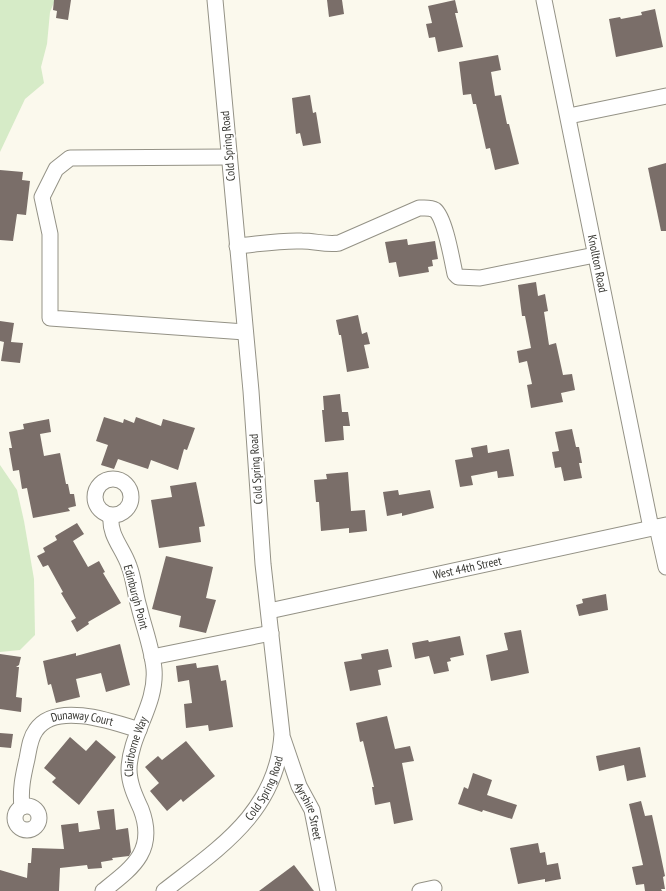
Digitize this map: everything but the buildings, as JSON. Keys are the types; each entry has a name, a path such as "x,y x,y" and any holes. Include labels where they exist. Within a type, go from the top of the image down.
{"street":[{"name":"Cold Spring Road","path":"164,891 230,839 259,806 274,772 281,747 282,734 271,633 215,0"},
{"name":"Knollton Road","path":"544,0 569,116 595,255 658,526 666,567"},
{"path":"569,116 666,96"},
{"path":"229,157 70,158 56,168 42,197 50,234 50,318 245,332"},
{"path":"237,246 300,241 316,241 330,244 339,243 419,208 429,208 436,211 442,220 455,274 458,277 480,278 595,255"},
{"name":"Edinburgh Point","path":"110,516 112,531 131,571 152,657"},
{"name":"West 44th Street","path":"269,611 658,526"},
{"path":"152,657 271,633"},
{"name":"Clairborne Way","path":"103,891 137,862 146,840 145,822 132,786 130,758 153,691 152,657"},
{"name":"Dunaway Court","path":"22,807 22,783 31,741 36,730 41,725 53,718 83,715 106,719 139,730"},
{"name":"Ayrshire Street","path":"282,734 299,786 312,810 328,891"}],"green space":[{"path":"0,0 55,0 50,12 47,44 41,67 44,83 25,99 0,152"},
{"path":"0,465 17,490 24,521 34,579 35,635 20,650 0,652"}]}
